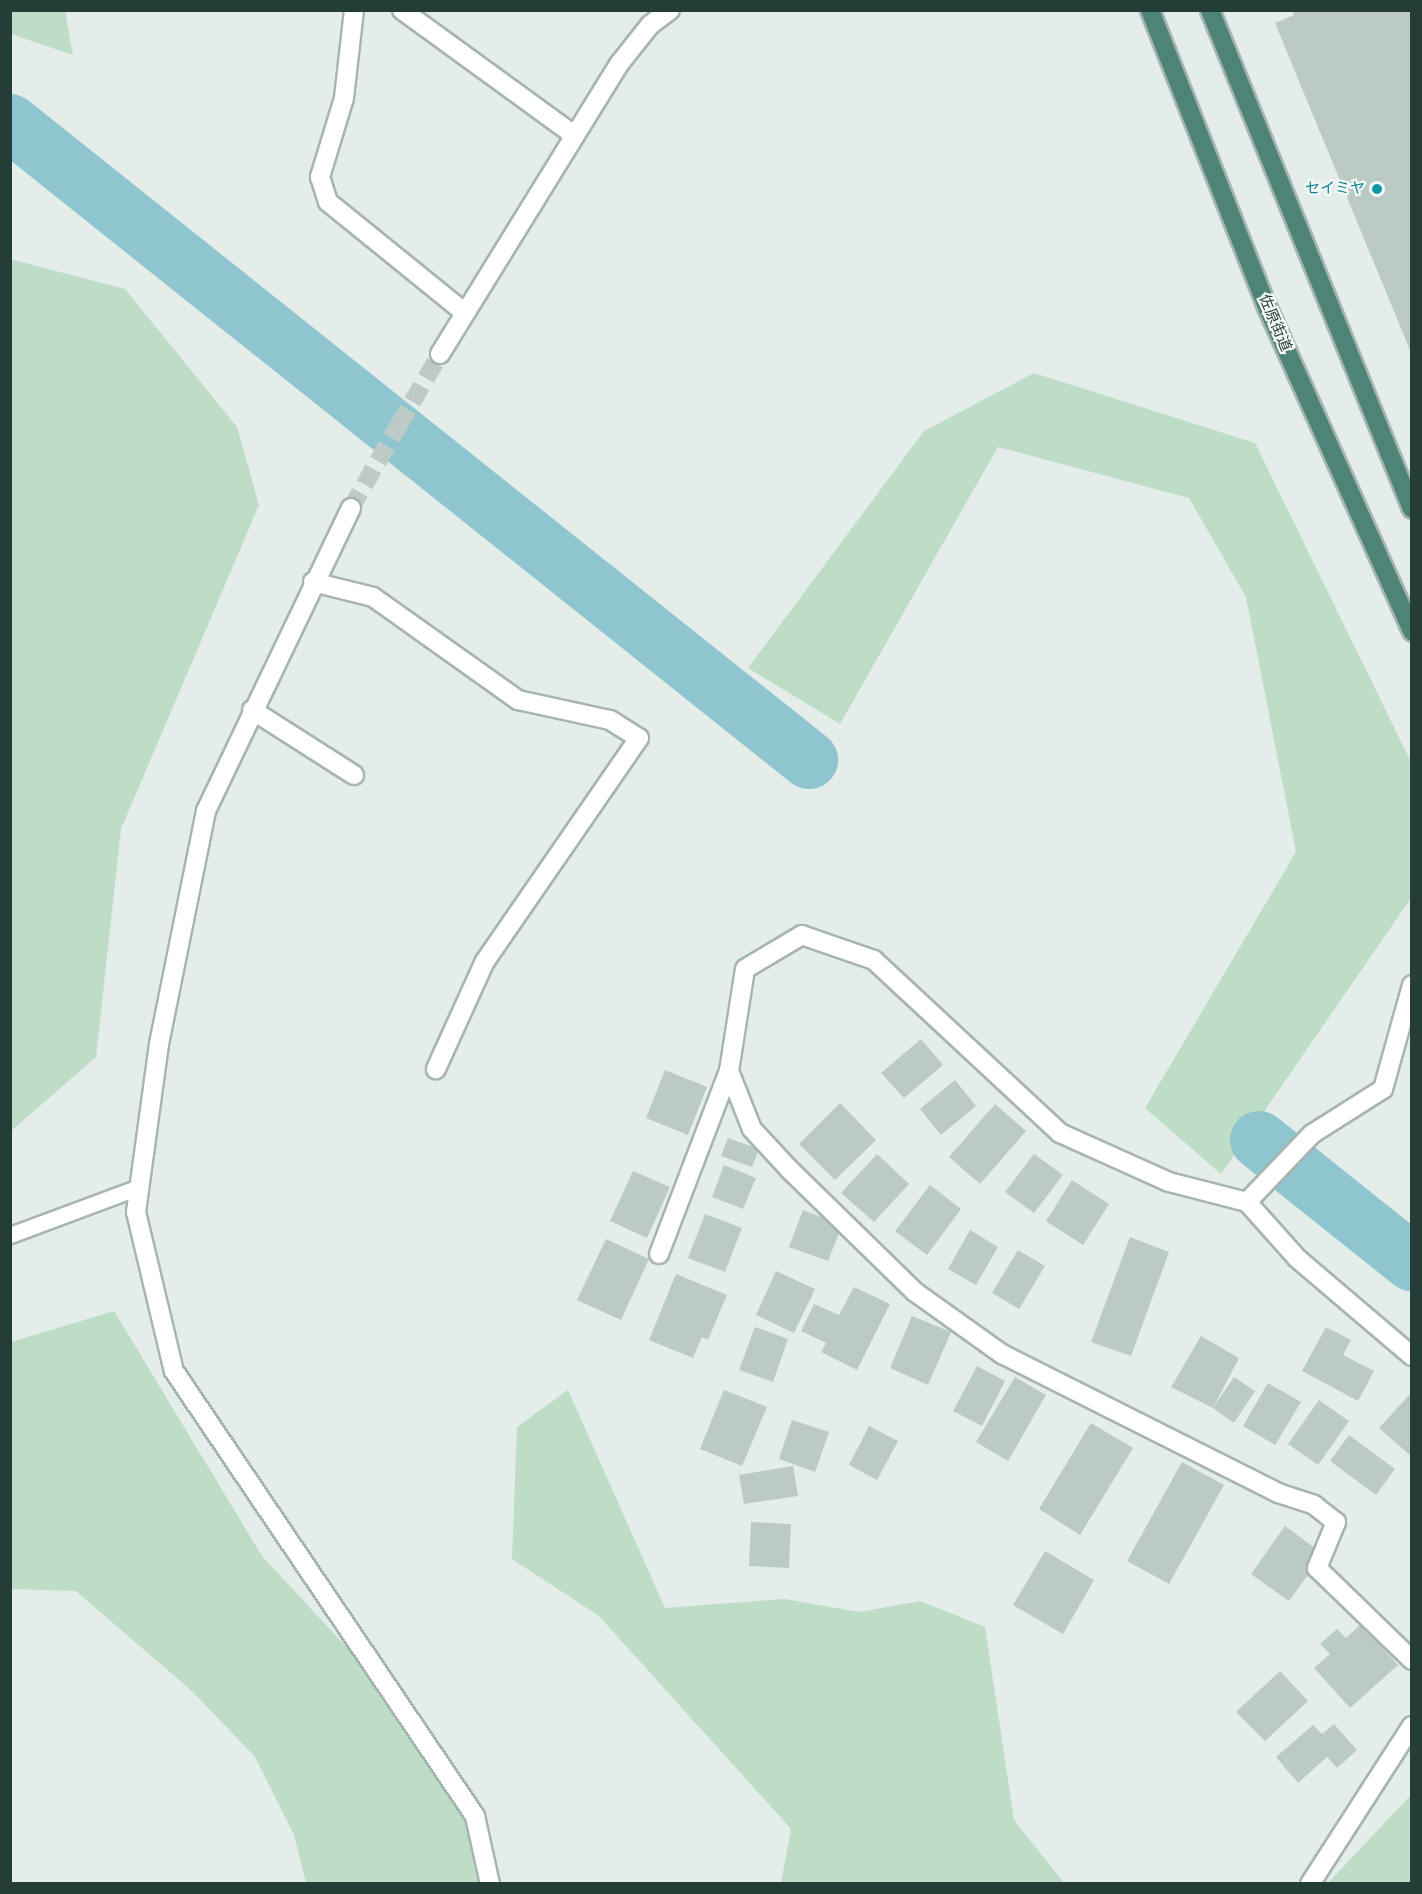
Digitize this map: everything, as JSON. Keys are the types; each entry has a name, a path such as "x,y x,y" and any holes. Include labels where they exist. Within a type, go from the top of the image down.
{"highway":[{"name":"佐原街道","path":"1150,10 1268,309 1412,632"},
{"path":"1210,10 1412,509"}],"street":[{"path":"354,10 344,98 320,177 328,202 464,312"},
{"path":"402,10 574,135"},
{"path":"440,354 620,63 650,25 670,10"},
{"path":"351,508 252,710 206,811 159,1044 136,1212 144,1264 174,1371 476,1816 490,1884"},
{"path":"314,582 373,597 518,700 610,720 639,738 485,961 436,1069"},
{"path":"252,710 354,776"},
{"path":"659,1254 729,1071 745,969 777,945 802,935 874,960 1060,1132 1169,1182 1247,1202 1297,1258 1412,1356"},
{"path":"1247,1202 1259,1183 1312,1134 1383,1089 1412,985"},
{"path":"729,1071 752,1129 915,1292 1002,1354 1278,1493 1314,1505 1336,1522 1317,1568 1412,1660"},
{"path":"1310,1884 1412,1726"}],"lane":[{"path":"10,1235 140,1187"}],"green space":[{"path":"11,10 65,11 73,55 11,34"},
{"path":"10,259 125,289 237,427 259,505 121,829 96,1057 11,1131"},
{"path":"1034,373 1255,443 1411,762 1411,898 1221,1174 1145,1108 1296,852 1246,597 1189,498 998,447 840,724 748,668 924,431"},
{"path":"114,1311 262,1556 404,1709 469,1825 480,1883 306,1883 294,1835 255,1757 193,1692 76,1591 11,1589 11,1342"},
{"path":"568,1390 665,1608 785,1599 859,1612 920,1601 985,1627 1014,1820 1064,1883 781,1883 791,1829 599,1616 512,1559 517,1427"},
{"path":"1411,1797 1411,1883 1328,1883 1408,1798"}],"building":[{"name":"セイミヤ","path":"1292,10 1412,10 1412,355 1275,23 1294,15"},
{"path":"921,1039 943,1065 904,1098 881,1073"},
{"path":"665,1070 707,1087 688,1135 646,1118"},
{"path":"955,1080 976,1106 941,1135 920,1109"},
{"path":"840,1103 876,1140 835,1180 799,1144"},
{"path":"995,1104 1026,1131 980,1184 949,1157"},
{"path":"728,1138 759,1149 752,1167 721,1156"},
{"path":"877,1154 909,1184 874,1222 841,1193"},
{"path":"1034,1154 1063,1175 1034,1213 1005,1192"},
{"path":"724,1165 756,1178 743,1209 712,1197"},
{"path":"633,1171 670,1187 647,1238 610,1221"},
{"path":"1072,1180 1109,1204 1083,1245 1046,1221"},
{"path":"930,1185 961,1209 927,1255 895,1231"},
{"path":"803,1210 842,1225 828,1261 789,1247"},
{"path":"705,1214 742,1228 725,1272 688,1258"},
{"path":"970,1230 998,1247 976,1285 948,1269"},
{"path":"1130,1237 1169,1252 1131,1356 1091,1342"},
{"path":"606,1239 649,1259 621,1320 577,1300"},
{"path":"1018,1250 1045,1266 1019,1309 992,1293"},
{"path":"776,1271 815,1289 794,1333 756,1315"},
{"path":"676,1274 727,1295 708,1340 702,1337 693,1358 649,1340"},
{"path":"854,1287 890,1304 857,1370 821,1352 826,1343 801,1331 814,1304 839,1315"},
{"path":"912,1316 951,1332 928,1385 890,1368"},
{"path":"755,1327 788,1339 773,1382 739,1370"},
{"path":"1326,1327 1351,1340 1343,1355 1374,1371 1358,1401 1302,1371"},
{"path":"1201,1336 1239,1358 1213,1408 1171,1387"},
{"path":"977,1366 1005,1381 982,1426 953,1411"},
{"path":"1015,1377 1046,1395 1008,1461 976,1442"},
{"path":"1234,1377 1255,1391 1234,1423 1213,1408"},
{"path":"1268,1383 1301,1402 1275,1445 1243,1426"},
{"path":"724,1390 767,1407 742,1466 700,1449"},
{"path":"1412,1392 1412,1457 1379,1428"},
{"path":"1319,1400 1349,1421 1318,1465 1288,1444"},
{"path":"792,1420 829,1432 815,1472 779,1459"},
{"path":"1091,1423 1133,1448 1080,1535 1039,1509"},
{"path":"869,1426 898,1441 877,1480 849,1465"},
{"path":"1349,1435 1395,1469 1376,1495 1330,1461"},
{"path":"1182,1462 1224,1485 1169,1584 1127,1561"},
{"path":"793,1466 798,1496 744,1504 739,1475"},
{"path":"751,1522 791,1524 789,1568 749,1566"},
{"path":"1285,1526 1323,1554 1289,1601 1251,1574"},
{"path":"1045,1551 1094,1580 1063,1634 1013,1605"},
{"path":"1361,1624 1398,1665 1350,1708 1314,1668 1330,1654 1320,1644 1337,1629 1346,1638"},
{"path":"1280,1671 1308,1701 1265,1741 1236,1712"},
{"path":"1334,1724 1357,1750 1337,1768 1327,1757 1298,1783 1276,1757 1313,1725 1322,1734"}],"waterway":[{"path":"10,123 809,760"},
{"path":"1259,1140 1412,1262"}],"tunnel":[{"path":"399,425 440,354"},
{"path":"351,508 399,425"}],"place":[{"name":"セイミヤ","path":"1377,189"}]}
